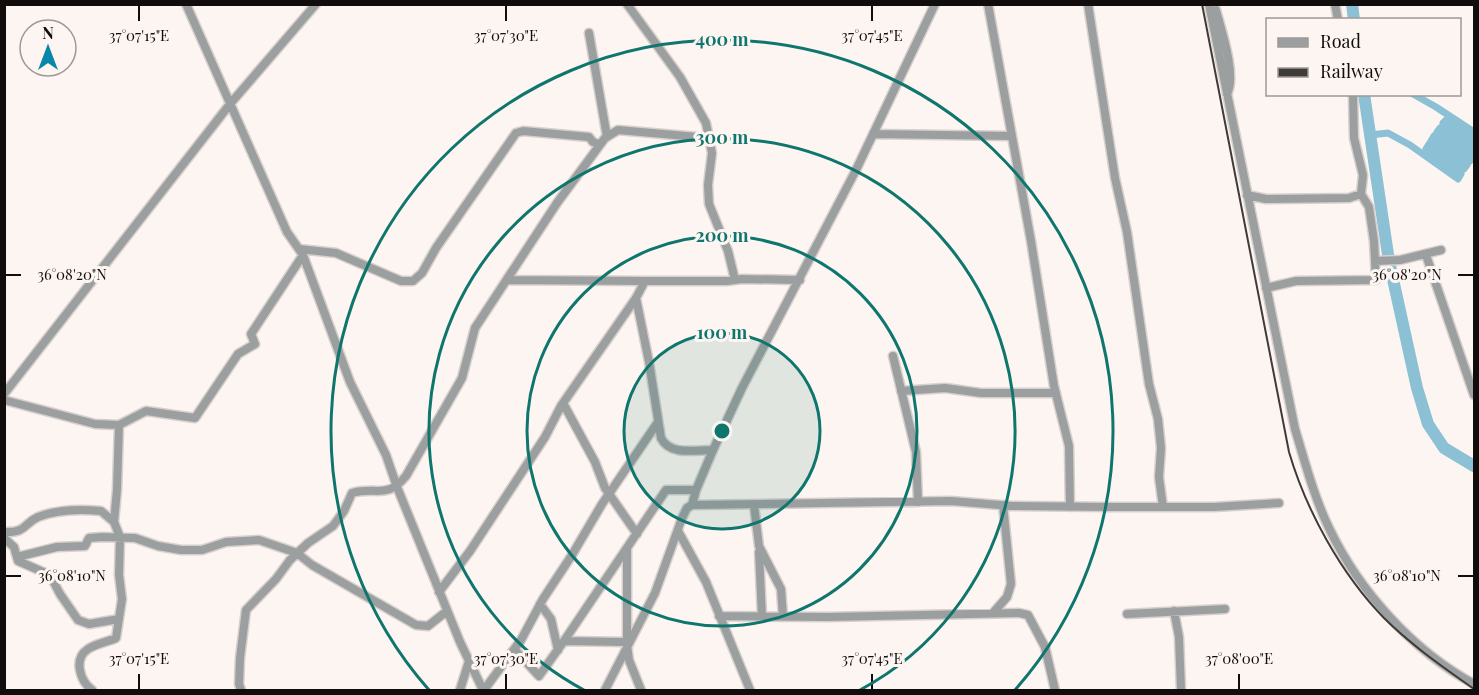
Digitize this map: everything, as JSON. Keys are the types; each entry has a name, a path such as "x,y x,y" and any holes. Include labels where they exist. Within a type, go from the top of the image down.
{"street":[{"path":"186,4 287,232 301,252 350,382 386,455 439,592 484,690 520,640 609,494 658,422"},
{"path":"4,394 230,104 316,4"},
{"path":"627,4 680,77 706,123 712,153 708,185 709,204 728,250 735,280"},
{"path":"692,505 713,450 763,347 800,280 873,134 935,4"},
{"path":"988,4 1056,393 1069,446 1070,507"},
{"path":"1088,4 1115,178 1127,232 1149,384 1158,419 1161,448 1159,477 1163,507"},
{"path":"1214,6 1212,20 1247,195 1295,429 1310,479 1333,536 1375,599 1409,636 1442,663 1474,684"},
{"path":"1214,6 1224,40 1231,81 1227,95"},
{"path":"589,33 607,136"},
{"path":"1266,288 1296,281 1376,280 1380,261 1369,207 1361,194 1364,176 1354,138 1353,96"},
{"path":"241,690 239,684 240,658 246,610 297,553 333,526 344,511 352,493 361,490 383,492 397,487 416,462 432,429 462,378 476,328 557,204 600,144 613,131 626,130 709,138"},
{"path":"301,252 336,253 401,281 412,281 422,273 436,248 516,133 523,131 589,137 592,142 600,144"},
{"path":"873,134 1011,136"},
{"path":"1247,195 1266,199 1349,198 1361,194"},
{"path":"1380,261 1400,260 1441,250"},
{"path":"4,400 94,424 119,425 146,411 195,418 238,354 255,344 251,333 301,252"},
{"path":"1425,255 1474,395"},
{"path":"507,280 800,280"},
{"path":"439,592 470,551 545,437 563,403 636,298 645,281"},
{"path":"636,298 661,438 668,447 676,450 713,450"},
{"path":"893,357 916,452 918,502"},
{"path":"901,391 945,387 981,393 1056,393"},
{"path":"563,403 595,462 609,494 637,534"},
{"path":"92,690 80,673 80,662 87,649 116,638 122,599 120,537 114,522 119,425"},
{"path":"511,653 517,652 539,676 666,490 696,490"},
{"path":"605,690 655,593 687,508 692,505 951,501 1003,506 1163,507 1278,503"},
{"path":"754,504 759,546 762,616"},
{"path":"993,613 1007,597 1011,584 1003,506"},
{"path":"4,532 24,529 35,518 53,512 101,511 114,522"},
{"path":"678,531 705,582 750,690"},
{"path":"4,538 14,547 18,561 50,575 78,620 89,624 119,619"},
{"path":"17,557 57,547 85,546 89,538 135,538 158,546 181,550 202,550 226,542 259,540 297,553 312,565 416,625 428,626 447,611"},
{"path":"759,546 781,589 783,616"},
{"path":"627,549 627,645 629,660 641,690"},
{"path":"540,604 551,619 558,650"},
{"path":"1127,615 1225,609"},
{"path":"1174,611 1179,638 1181,690"},
{"path":"719,616 1019,613 1028,615 1045,647 1055,690"},
{"path":"564,641 625,642 627,645"},
{"path":"460,690 469,661"}],"waterway":[{"path":"1352,4 1354,18"},
{"path":"1364,96 1389,261 1417,388 1428,424 1444,448 1474,466"},
{"path":"1417,96 1474,132"},
{"path":"1473,144 1443,123 1446,120 1474,139"},
{"path":"1370,135 1388,133 1410,145 1458,179 1461,174 1426,149 1429,144 1464,169 1467,165 1431,141 1434,136 1470,161 1472,157 1437,132 1440,128 1474,151"}],"railway":[{"path":"1202,4 1289,452 1296,474 1327,540 1353,582 1368,601 1405,637 1474,689"}]}
